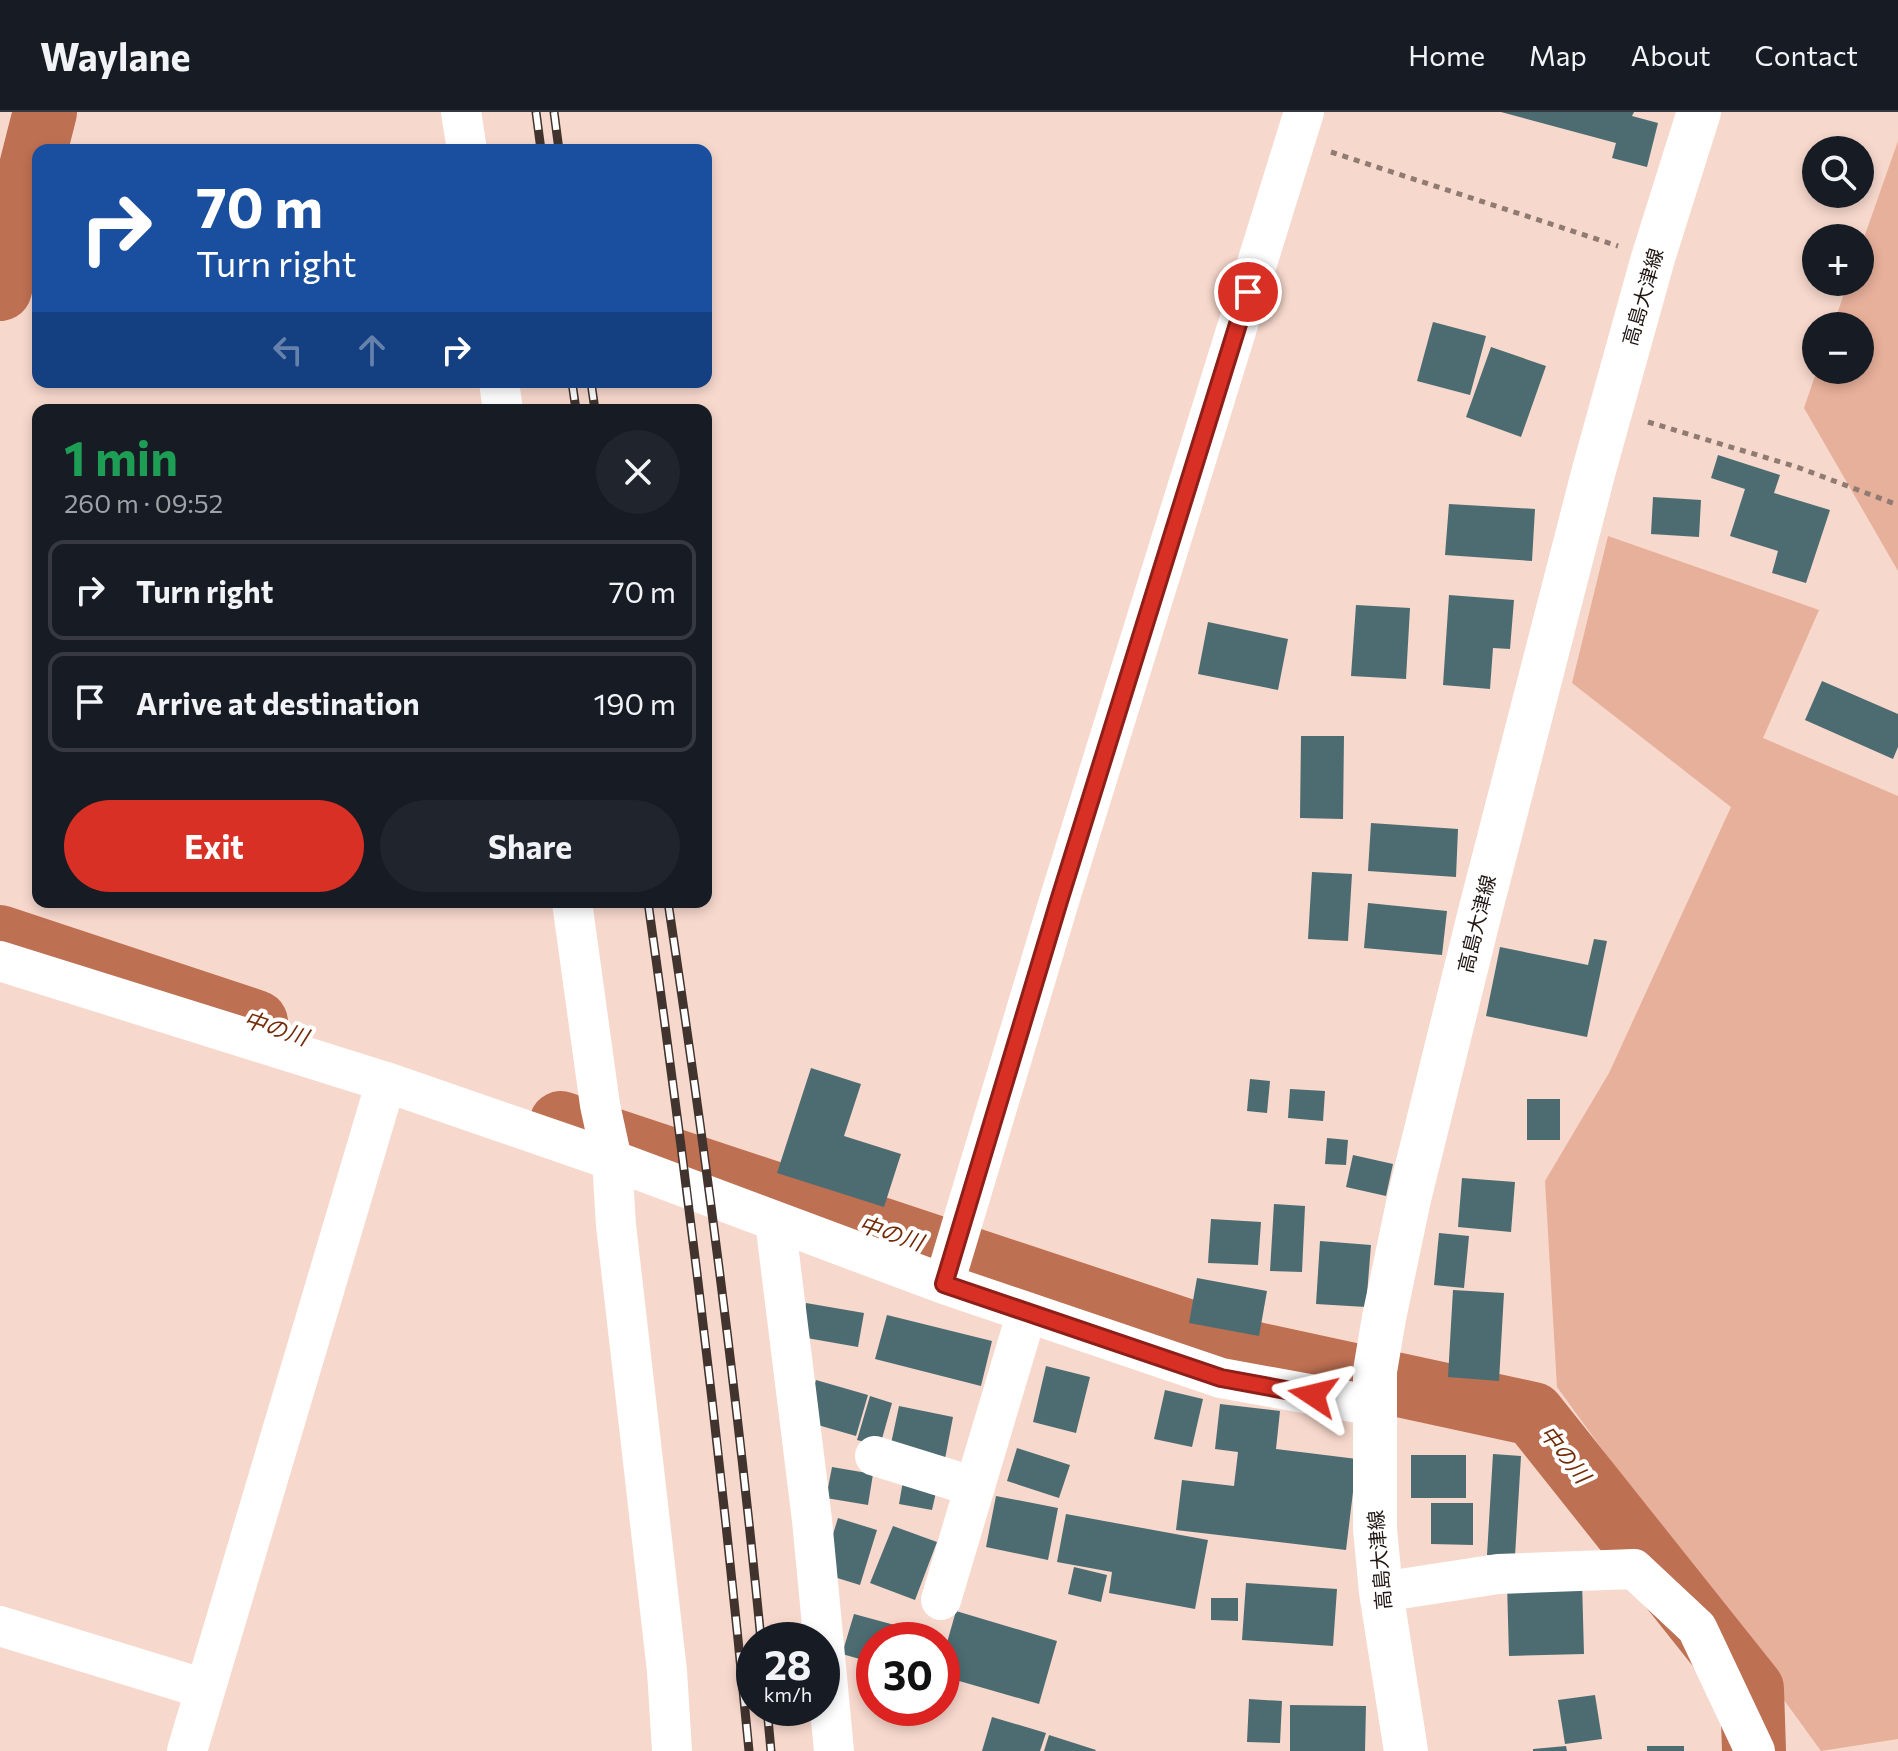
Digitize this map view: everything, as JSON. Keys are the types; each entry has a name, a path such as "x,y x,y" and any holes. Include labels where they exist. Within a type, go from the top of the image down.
{"main road":[{"name":"高島大津線","path":"1406,1751 1381,1592 1375,1529 1375,1391 1384,1318 1412,1184 1484,897 1611,411 1653,258 1699,112"}],"street":[{"path":"461,112 466,144"},
{"path":"944,1284 1299,126"},
{"path":"573,908 600,1105 612,1160 616,1225 667,1671 672,1751"},
{"path":"0,961 386,1082 612,1160 944,1284 1221,1378 1375,1391"},
{"path":"187,1751 386,1082"},
{"path":"775,1221 812,1520 834,1751"},
{"path":"941,1600 1027,1312"},
{"path":"875,1456 975,1487"},
{"path":"1381,1592 1498,1574 1634,1569 1697,1628 1755,1751"},
{"path":"0,1626 205,1689"}],"path":[{"path":"1299,126 1653,258"},
{"path":"1611,411 1797,467 1898,505"}],"shaded area":[{"path":"1898,141 1898,571 1804,408 1812,384 1874,384 1874,312 1838,312 1843,296 1874,296 1874,224 1869,224"},
{"path":"1608,536 1819,610 1763,738 1898,796 1898,1739 1821,1751 1557,1387 1545,1181 1609,1073 1731,807 1572,683"}],"building":[{"path":"1501,112 1634,112 1632,116 1658,123 1647,167 1612,158 1616,143"},
{"path":"1433,322 1486,336 1470,395 1417,381"},
{"path":"1491,347 1546,366 1521,437 1466,417"},
{"path":"1718,455 1780,475 1774,493 1830,510 1806,583 1772,573 1778,551 1730,536 1745,489 1711,478"},
{"path":"1653,497 1701,500 1699,537 1651,534"},
{"path":"1449,504 1535,509 1532,561 1445,555"},
{"path":"1449,595 1514,600 1510,649 1493,648 1490,689 1443,685"},
{"path":"1356,605 1410,608 1406,679 1351,676"},
{"path":"1208,622 1288,639 1278,690 1198,674"},
{"path":"1822,681 1898,714 1898,747 1893,759 1805,720"},
{"path":"1301,736 1344,736 1343,819 1300,818"},
{"path":"1371,823 1458,829 1456,877 1368,871"},
{"path":"1312,872 1352,874 1348,941 1308,939"},
{"path":"1368,903 1447,911 1442,955 1364,948"},
{"path":"1594,939 1607,941 1587,1037 1486,1016 1500,947 1588,965"},
{"path":"811,1068 861,1084 844,1136 901,1154 884,1207 777,1173"},
{"path":"1250,1079 1270,1081 1267,1113 1247,1111"},
{"path":"1290,1089 1325,1091 1323,1121 1288,1118"},
{"path":"1527,1099 1560,1099 1560,1140 1527,1140"},
{"path":"1327,1138 1348,1140 1346,1165 1325,1164"},
{"path":"1353,1155 1393,1164 1386,1196 1346,1187"},
{"path":"1462,1178 1515,1182 1511,1232 1458,1227"},
{"path":"1274,1204 1305,1206 1302,1272 1270,1271"},
{"path":"1211,1219 1261,1222 1258,1265 1208,1263"},
{"path":"1439,1233 1469,1236 1464,1288 1434,1285"},
{"path":"1320,1241 1371,1245 1366,1307 1316,1304"},
{"path":"1197,1278 1267,1291 1259,1336 1189,1323"},
{"path":"1453,1290 1504,1293 1499,1381 1448,1377"},
{"path":"806,1303 864,1313 858,1347 801,1337"},
{"path":"887,1315 992,1341 981,1386 875,1359"},
{"path":"1046,1366 1090,1377 1076,1433 1033,1422"},
{"path":"816,1380 868,1395 856,1436 804,1421"},
{"path":"1165,1390 1203,1399 1192,1447 1154,1439"},
{"path":"870,1396 892,1403 880,1446 857,1440"},
{"path":"1220,1404 1280,1411 1276,1449 1357,1459 1346,1550 1176,1530 1182,1480 1234,1486 1238,1452 1215,1449"},
{"path":"899,1406 953,1417 944,1464 889,1453"},
{"path":"1017,1448 1070,1465 1059,1498 1007,1481"},
{"path":"1493,1454 1521,1456 1515,1556 1487,1555"},
{"path":"1411,1455 1466,1455 1466,1498 1411,1498"},
{"path":"832,1467 873,1474 868,1505 826,1498"},
{"path":"903,1481 937,1488 932,1510 899,1504"},
{"path":"996,1496 1058,1508 1048,1560 986,1547"},
{"path":"1431,1503 1473,1503 1473,1545 1431,1544"},
{"path":"1066,1514 1208,1540 1195,1609 1109,1593 1112,1572 1057,1562"},
{"path":"838,1518 877,1530 860,1585 821,1573"},
{"path":"893,1526 937,1542 915,1600 870,1583"},
{"path":"1074,1567 1107,1575 1101,1602 1068,1594"},
{"path":"1582,1581 1584,1654 1509,1656 1507,1583"},
{"path":"1246,1583 1337,1589 1333,1646 1242,1640"},
{"path":"1211,1598 1238,1598 1238,1621 1211,1620"},
{"path":"956,1611 1057,1641 1039,1704 960,1681 960,1622 953,1622"},
{"path":"854,1614 884,1622 856,1622 856,1658 842,1654"},
{"path":"1595,1695 1602,1739 1565,1744 1558,1700"},
{"path":"1249,1699 1282,1701 1280,1743 1247,1742"},
{"path":"1290,1705 1366,1706 1365,1751 1290,1751"},
{"path":"992,1717 1046,1733 1040,1751 982,1751"},
{"path":"1049,1735 1096,1750 1044,1751"},
{"path":"1566,1746 1567,1751 1533,1751 1533,1749"},
{"path":"1647,1746 1684,1746 1684,1751 1647,1751"}],"waterway":[{"path":"37,144 45,112"},
{"path":"0,289 32,163"},
{"name":"中の川","path":"0,937 256,1022"},
{"name":"中の川","path":"561,1123 1256,1354 1533,1414 1752,1689 1754,1751"}],"railway":[{"path":"536,112 540,144"},
{"path":"554,112 558,144"},
{"path":"573,388 575,404"},
{"path":"592,388 594,404"},
{"path":"649,908 703,1326 749,1751"},
{"path":"669,908 719,1270 759,1622"},
{"path":"769,1726 771,1751"}],"route":[{"path":"1248,292 944,1284 1221,1378 1313,1395"}]}
